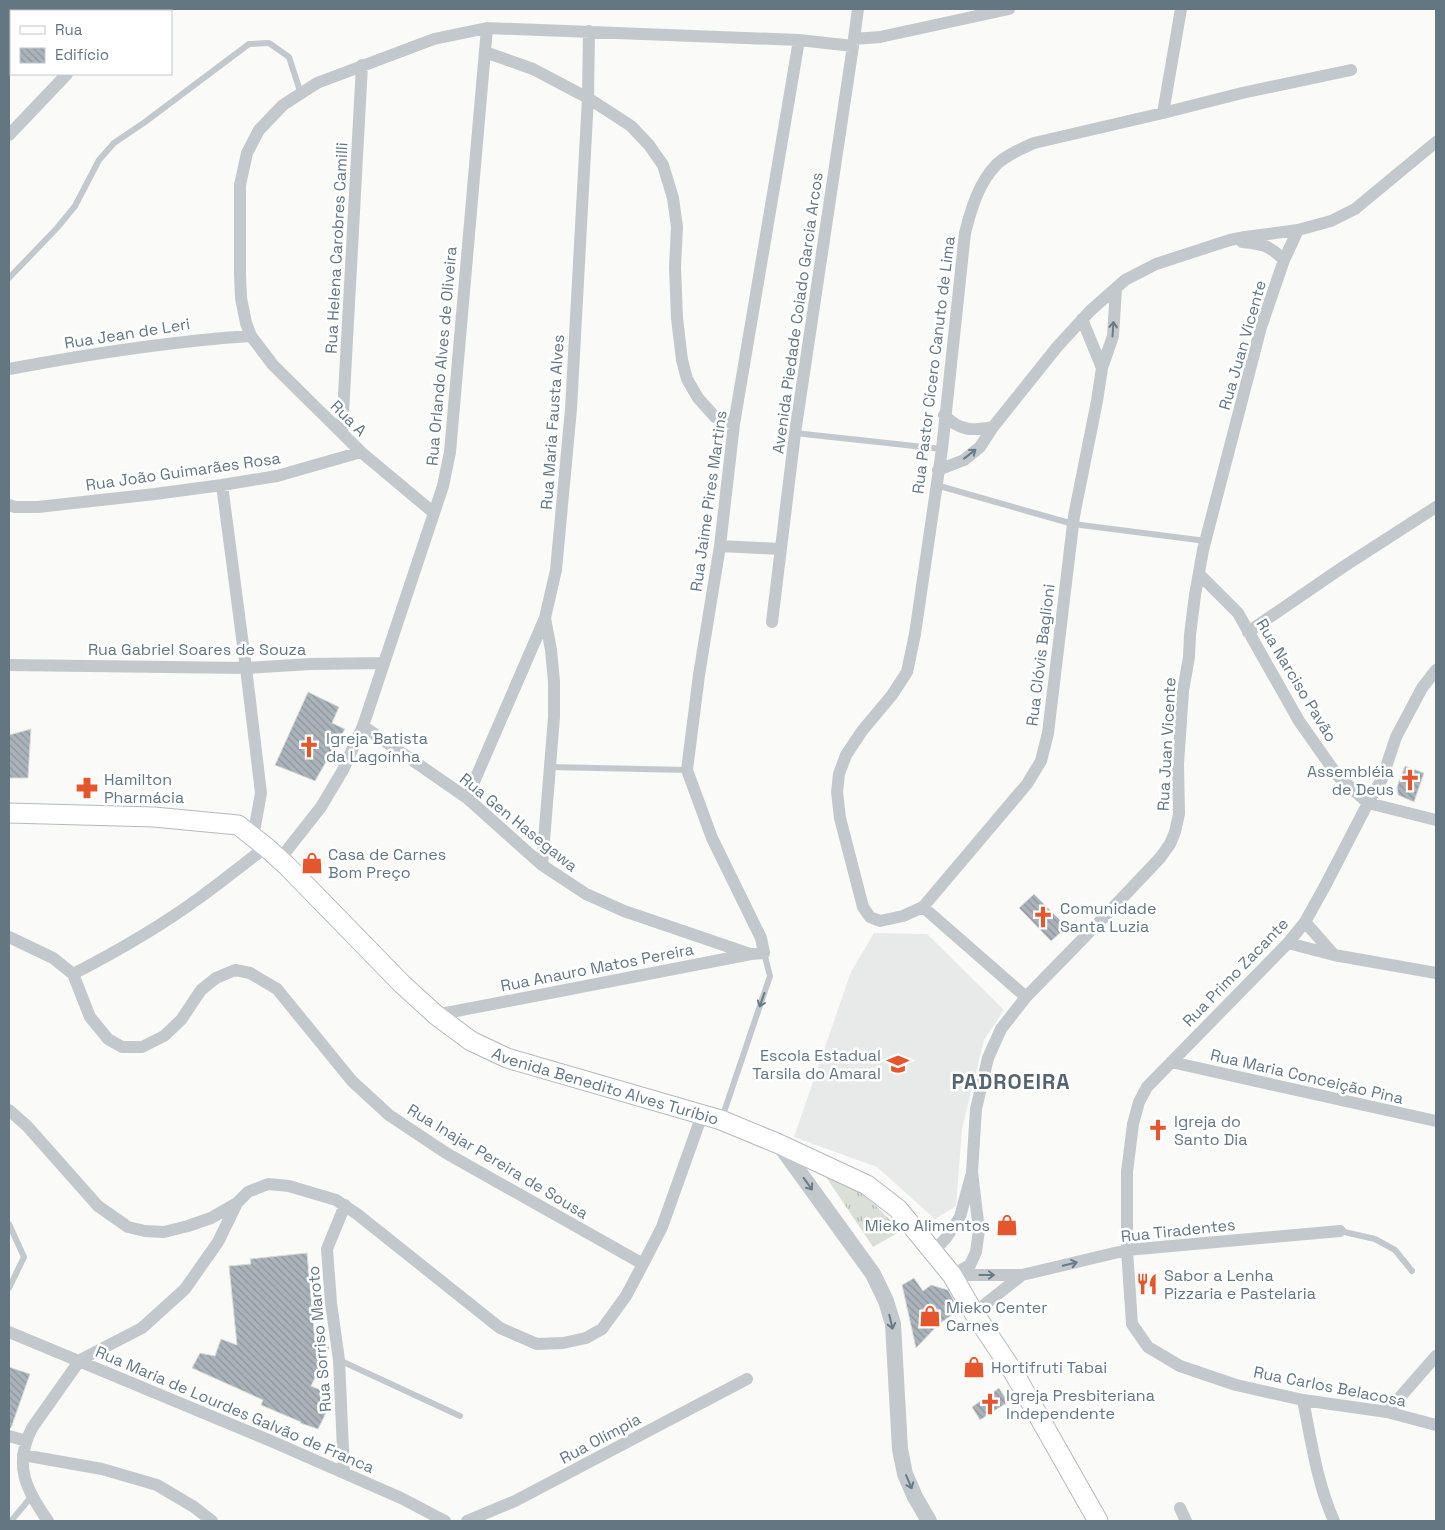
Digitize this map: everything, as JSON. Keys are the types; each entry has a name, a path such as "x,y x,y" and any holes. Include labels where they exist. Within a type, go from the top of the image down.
{"main road":[{"name":"Avenida Benedito Alves Turíbio","path":"9,812 154,817 238,826 266,848 402,984 436,1015 471,1041 507,1058 721,1120 780,1144 867,1185 898,1209 952,1275 974,1313 1014,1373 1098,1521"}],"street":[{"name":"Avenida Piedade Coiado Garcia Arcos","path":"772,622 795,433 858,9"},
{"path":"250,336 241,298 240,274 240,185 247,153 258,130 283,106 317,83 434,39 487,28 854,42 1009,9"},
{"path":"1163,113 1181,9"},
{"name":"Rua Orlando Alves de Oliveira","path":"73,974 113,954 201,897 321,807 342,770 363,726 443,486 450,452 487,28"},
{"name":"Rua Maria Fausta Alves","path":"467,798 545,618 556,570 571,408 588,98 588,31"},
{"name":"Rua Jaime Pires Martins","path":"764,953 761,938 712,838 687,770 698,675 720,546 734,424 799,40"},
{"path":"485,52 533,69 588,98 631,126 649,145 662,165 673,198 677,227 675,267 677,318 682,360 687,379 698,398 715,417 734,424"},
{"name":"Rua Helena Carobres Camilli","path":"342,432 362,65"},
{"name":"Rua Pastor Cícero Canuto de Lima","path":"870,917 863,907 840,818 837,792 839,774 846,755 862,731 892,695 907,672 915,634 942,449 944,415 965,233 981,185 997,164 1015,151 1034,143 1242,93 1351,70"},
{"path":"9,135 66,75"},
{"path":"938,470 964,460 980,447 993,427 1036,372 1082,319 1124,280 1156,264 1230,240 1245,236 1298,230 1331,221 1355,209 1436,142"},
{"name":"Rua Juan Vicente","path":"934,1251 946,1238 960,1217 972,1172 976,1109 988,1058 1002,1030 1026,997 1160,858 1170,844 1175,832 1179,814 1178,764 1183,691 1199,574 1261,327 1284,260 1298,230"},
{"path":"1230,240 1256,243 1272,248 1284,260"},
{"name":"Rua Clóvis Baglioni","path":"870,917 880,921 903,916 923,908 1012,804 1041,761 1048,733 1073,524 1102,368 1113,336 1116,288"},
{"path":"1082,319 1102,368"},
{"name":"Rua A","path":"250,336 273,365 360,452 434,513"},
{"name":"Rua Jean de Leri","path":"9,369 99,353 201,339 250,336"},
{"path":"944,415 960,428 976,430 993,427"},
{"name":"Rua João Guimarães Rosa","path":"9,506 38,508 222,485 276,476 360,452"},
{"path":"222,485 246,668 266,848"},
{"path":"1248,632 1343,567 1436,508"},
{"path":"720,546 780,549"},
{"name":"Rua Narciso Pavão","path":"1199,574 1238,613 1299,720 1337,775 1368,803"},
{"path":"542,865 554,717 554,682 545,618"},
{"name":"Rua Gabriel Soares de Souza","path":"9,665 246,668 311,664 384,663"},
{"name":"Rua Primo Zacante","path":"1127,1250 1127,1172 1133,1124 1139,1102 1147,1087 1288,942 1305,922 1382,779 1396,738 1422,688 1436,670"},
{"name":"Rua Gen Hasegawa","path":"363,726 467,798 542,865 586,894 624,911 751,954"},
{"path":"1368,803 1436,820"},
{"path":"923,908 1026,997"},
{"path":"1305,922 1334,954"},
{"path":"9,937 53,958 73,974"},
{"path":"1288,942 1334,954 1436,973"},
{"name":"Rua Anauro Matos Pereira","path":"436,1015 764,953"},
{"name":"Rua Inajar Pereira de Sousa","path":"73,974 90,1017 108,1039 122,1048 142,1047 164,1036 181,1020 201,990 216,978 235,970 250,973 277,989 352,1081 389,1115 446,1153 643,1264"},
{"name":"Rua Maria Conceição Pina","path":"1171,1062 1436,1121"},
{"path":"9,1110 27,1126 98,1206 128,1227 164,1232 188,1226 211,1218 237,1203 248,1192 268,1184 289,1186 312,1192 336,1200 365,1220 500,1328 537,1344 563,1343 586,1338 602,1329 626,1296 662,1227 702,1115"},
{"path":"780,1144 872,1274 886,1301 893,1324 899,1434 905,1474 915,1497 930,1521"},
{"name":"Rua Juan Vicente","path":"952,1275 970,1265 976,1252 980,1230 972,1172"},
{"path":"48,1521 32,1496 23,1473 23,1455 26,1441 32,1428 80,1360 142,1328 186,1289 218,1242 237,1203"},
{"name":"Rua Sorriso Maroto","path":"344,1472 339,1360 331,1304 327,1249 345,1206"},
{"name":"Rua Tiradentes","path":"952,1275 1022,1275 1127,1250 1340,1231"},
{"name":"Rua Carlos Belacosa","path":"1127,1250 1132,1324 1148,1347 1180,1366 1236,1384 1303,1400 1387,1412 1436,1425"},
{"name":"Rua Tiradentes","path":"974,1313 1022,1275"},
{"name":"Rua Maria de Lourdes Galvão de Franca","path":"9,1332 80,1360 344,1472 445,1521"},
{"path":"1387,1412 1436,1356"},
{"name":"Rua Olímpia","path":"467,1521 515,1500 746,1379"},
{"path":"1303,1400 1316,1466 1334,1521"},
{"path":"9,1436 26,1441"},
{"path":"23,1455 102,1469 157,1485 194,1507 212,1521"},
{"path":"1180,1508 1186,1521"}],"lane":[{"path":"9,278 57,228 75,206 100,160 114,143 249,44 270,43 289,57 301,94"},
{"path":"795,433 942,449"},
{"path":"936,485 1073,524 1206,541"},
{"path":"550,767 687,770"},
{"path":"721,1120 770,976 764,953"},
{"path":"9,1224 24,1256 9,1288"},
{"path":"1340,1231 1375,1239 1395,1250 1412,1271"},
{"path":"339,1360 460,1416"},
{"path":"12,1521 32,1496"}],"shaded area":[{"name":"Escola Estadual Tarsila do Amaral","path":"874,933 927,934 1004,1010 984,1040 962,1129 956,1206 935,1219 877,1167 794,1137 851,972"}],"green space":[{"path":"836,1176 871,1201 901,1231 873,1247 826,1177"}],"building":[{"name":"Igreja Batista da Lagoínha","path":"308,692 339,707 332,723 345,729 315,781 275,765"},
{"path":"31,729 28,778 9,778 9,735"},
{"name":"Assembléia de Deus","path":"1405,766 1424,773 1414,802 1398,795 1397,787"},
{"name":"Comunidade Santa Luzia","path":"1034,894 1067,927 1051,941 1019,908"},
{"path":"307,1253 315,1341 329,1347 311,1386 332,1395 333,1399 318,1429 261,1405 263,1400 192,1368 200,1353 215,1356 221,1339 237,1345 229,1266 251,1264 250,1259"},
{"name":"Mieko Center Carnes","path":"914,1278 923,1291 931,1285 948,1290 959,1310 939,1324 916,1348 902,1285"},
{"path":"9,1367 30,1374 11,1428 9,1428"},
{"name":"Igreja Presbiteriana Independente","path":"999,1388 1008,1402 980,1420 972,1407"}],"place":[{"name":"Igreja Batista da Lagoínha","path":"309,747"},
{"name":"Assembléia de Deus","path":"1410,780"},
{"name":"Hamilton Pharmácia","path":"87,788"},
{"name":"Casa de Carnes Bom Preço","path":"312,863"},
{"name":"Comunidade Santa Luzia","path":"1043,917"},
{"name":"Escola Estadual Tarsila do Amaral","path":"898,1064"},
{"name":"Igreja do Santo Dia","path":"1158,1130"},
{"name":"Mieko Alimentos","path":"1007,1225"},
{"name":"Sabor a Lenha Pizzaria e Pastelaria","path":"1147,1284"},
{"name":"Mieko Center Carnes","path":"930,1316"},
{"name":"Hortifruti Tabai","path":"974,1367"},
{"name":"Igreja Presbiteriana Independente","path":"990,1404"}],"district":[{"name":"PADROEIRA","path":"1011,1082"}]}
